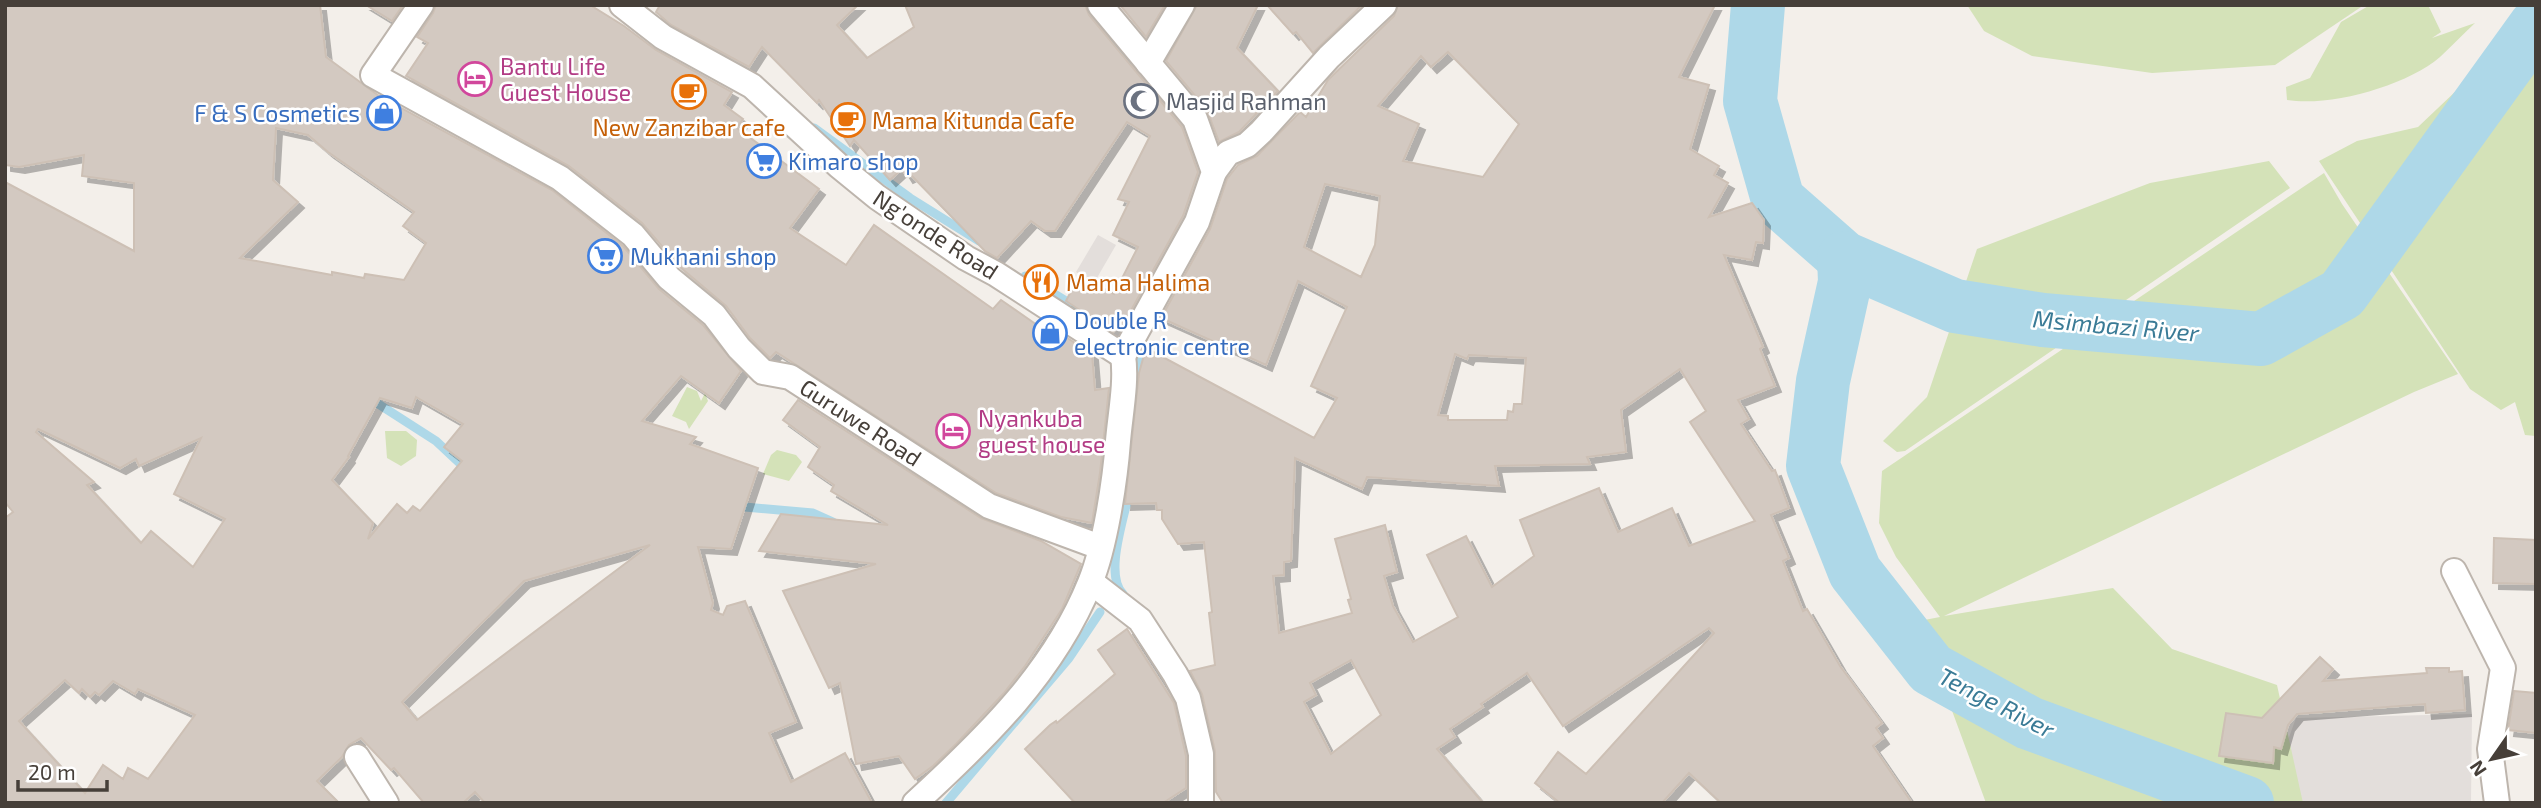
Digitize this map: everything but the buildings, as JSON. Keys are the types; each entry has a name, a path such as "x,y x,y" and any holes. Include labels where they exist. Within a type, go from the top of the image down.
{"street":[{"name":"Guruwe Road","path":"421,5 373,75 560,178 633,235 670,278 714,315 738,348 763,372 790,377 989,506 1100,547"},
{"name":"Ng'onde Road","path":"622,5 663,37 752,86 877,197 966,258 996,274 1123,356"},
{"path":"1100,5 1195,119 1214,172"},
{"path":"1148,64 1182,5"},
{"path":"915,803 976,747 1044,668 1069,627 1091,582 1116,461 1123,356 1197,222 1214,172 1228,153 1247,145 1261,132 1329,57 1384,5"},
{"path":"2455,571 2502,668 2490,749 2497,803"},
{"path":"1091,582 1140,620 1188,698 1201,754 1201,803"},
{"path":"357,757 386,803"}],"shaded area":[{"path":"1098,235 1116,245 1094,283 1076,272"},
{"path":"2472,714 2471,803 2293,803 2273,781 2296,718"}],"green space":[{"path":"1967,5 2364,5 2275,65 2152,73 2032,56 1984,31"},
{"path":"2370,5 2428,5 2441,32 2432,38 2475,23 2440,57 2408,77 2346,97 2287,100 2286,87 2310,78 2341,22"},
{"path":"2536,23 2536,436 2525,435 2515,402 2501,410 2470,389 2319,161 2357,141 2418,127 2476,72"},
{"path":"2269,161 2290,188 1905,451 1897,452 1883,441 1927,397 1977,249 2150,183"},
{"path":"2324,173 2342,204 2458,374 2414,392 1944,616 2113,588 2172,649 2277,685 2303,803 1986,803 1919,621 1940,617 1896,557 1879,523 1882,471"},
{"path":"687,387 697,391 701,401 705,393 708,401 689,429 686,422 672,416"},
{"path":"385,431 406,431 417,440 416,456 401,466 387,458"},
{"path":"777,450 796,455 802,462 789,481 763,474 771,455"}],"waterway":[{"name":"Msimbazi River","path":"1758,5 1750,101 1778,200 1844,258 1955,306 2043,320 2261,339 2342,294 2536,25"},
{"path":"1108,41 1130,60"},
{"path":"814,128 910,198 979,241"},
{"name":"Tenge River","path":"1844,258 1845,282 1823,381 1813,466 1855,572 1931,669 2029,723 2247,803"},
{"path":"1025,276 1076,307"},
{"path":"1134,379 1140,352 1139,341"},
{"path":"369,398 436,441 467,470"},
{"path":"1123,594 1115,574 1115,560 1129,493"},
{"path":"734,506 813,513 833,522"},
{"path":"946,803 1069,658 1100,612"}],"place":[{"name":"Bantu Life Guest House","path":"475,79"},
{"name":"New Zanzibar cafe","path":"689,92"},
{"name":"Masjid Rahman","path":"1141,101"},
{"name":"F & S Cosmetics","path":"384,113"},
{"name":"Mama Kitunda Cafe","path":"848,120"},
{"name":"Kimaro shop","path":"764,161"},
{"name":"Mukhani shop","path":"605,256"},
{"name":"Mama Halima","path":"1041,282"},
{"name":"Double R electronic centre","path":"1050,333"},
{"name":"Nyankuba guest house","path":"953,431"}]}
